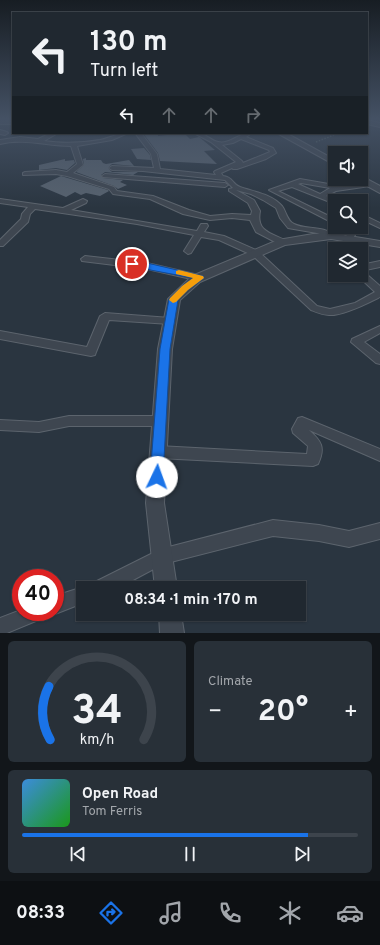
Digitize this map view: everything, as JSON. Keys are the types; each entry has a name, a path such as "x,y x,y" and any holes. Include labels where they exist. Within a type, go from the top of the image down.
{"street":[{"path":"68,174 80,165 75,149"},
{"path":"151,149 158,160 157,170"},
{"path":"223,149 240,162 217,172 236,188 252,192 266,198 279,207 284,218 291,226 318,231 331,236"},
{"path":"112,168 157,170 224,177 243,164 256,162 273,153 271,149"},
{"path":"310,149 328,159"},
{"path":"25,174 56,172 68,174 112,188 115,193 152,197 186,212 210,218 232,216 254,218"},
{"path":"105,176 225,185 251,202 256,211 254,218 259,230 282,242"},
{"path":"224,177 225,185"},
{"path":"328,219 272,190 300,181 340,188"},
{"path":"291,184 328,199"},
{"path":"304,207 324,197 334,189 370,184 380,190"},
{"path":"1,201 137,222 202,230 255,252 314,308 330,312 358,305 380,292 368,281"},
{"path":"65,210 83,202"},
{"path":"0,244 15,231 18,225 25,220 26,214 34,205"},
{"path":"368,220 380,226"},
{"path":"188,251 202,230"},
{"path":"165,581 155,503 165,349 174,299 185,288 200,278 255,252 282,242 342,234"},
{"path":"351,234 380,244"},
{"path":"85,259 147,266 200,278"},
{"path":"368,267 380,264"},
{"path":"0,334 91,352 105,316 170,320"},
{"path":"380,329 356,342 380,360"},
{"path":"0,425 39,427 69,420 160,421"},
{"path":"158,452 313,460 315,444 298,429 302,422 380,455"},
{"path":"115,581 161,557 273,528 350,539 380,531"},
{"path":"64,602 76,598"},
{"path":"0,627 15,621"},
{"path":"171,621 172,633"}],"building":[{"path":"131,149 144,149 150,155 151,160 137,159"},
{"path":"155,149 213,149 215,150 204,151 217,164 160,161 158,153"},
{"path":"86,158 86,160 101,160 106,164 129,160 134,166 112,164 108,168 112,172 138,172 133,175 105,172 101,175 103,178 123,180 120,182 127,185 118,189 114,186 76,172 84,165 83,159"},
{"path":"65,159 65,161 74,160 75,163 67,170 56,168 39,170 39,165"},
{"path":"61,176 109,191 100,196 86,193 81,195 75,192 66,197 40,186"}],"slow traffic":[{"path":"173,300 196,279 200,278 179,272"}],"route":[{"path":"132,264 178,272 200,278 196,279 174,299 165,349 157,477"}]}
